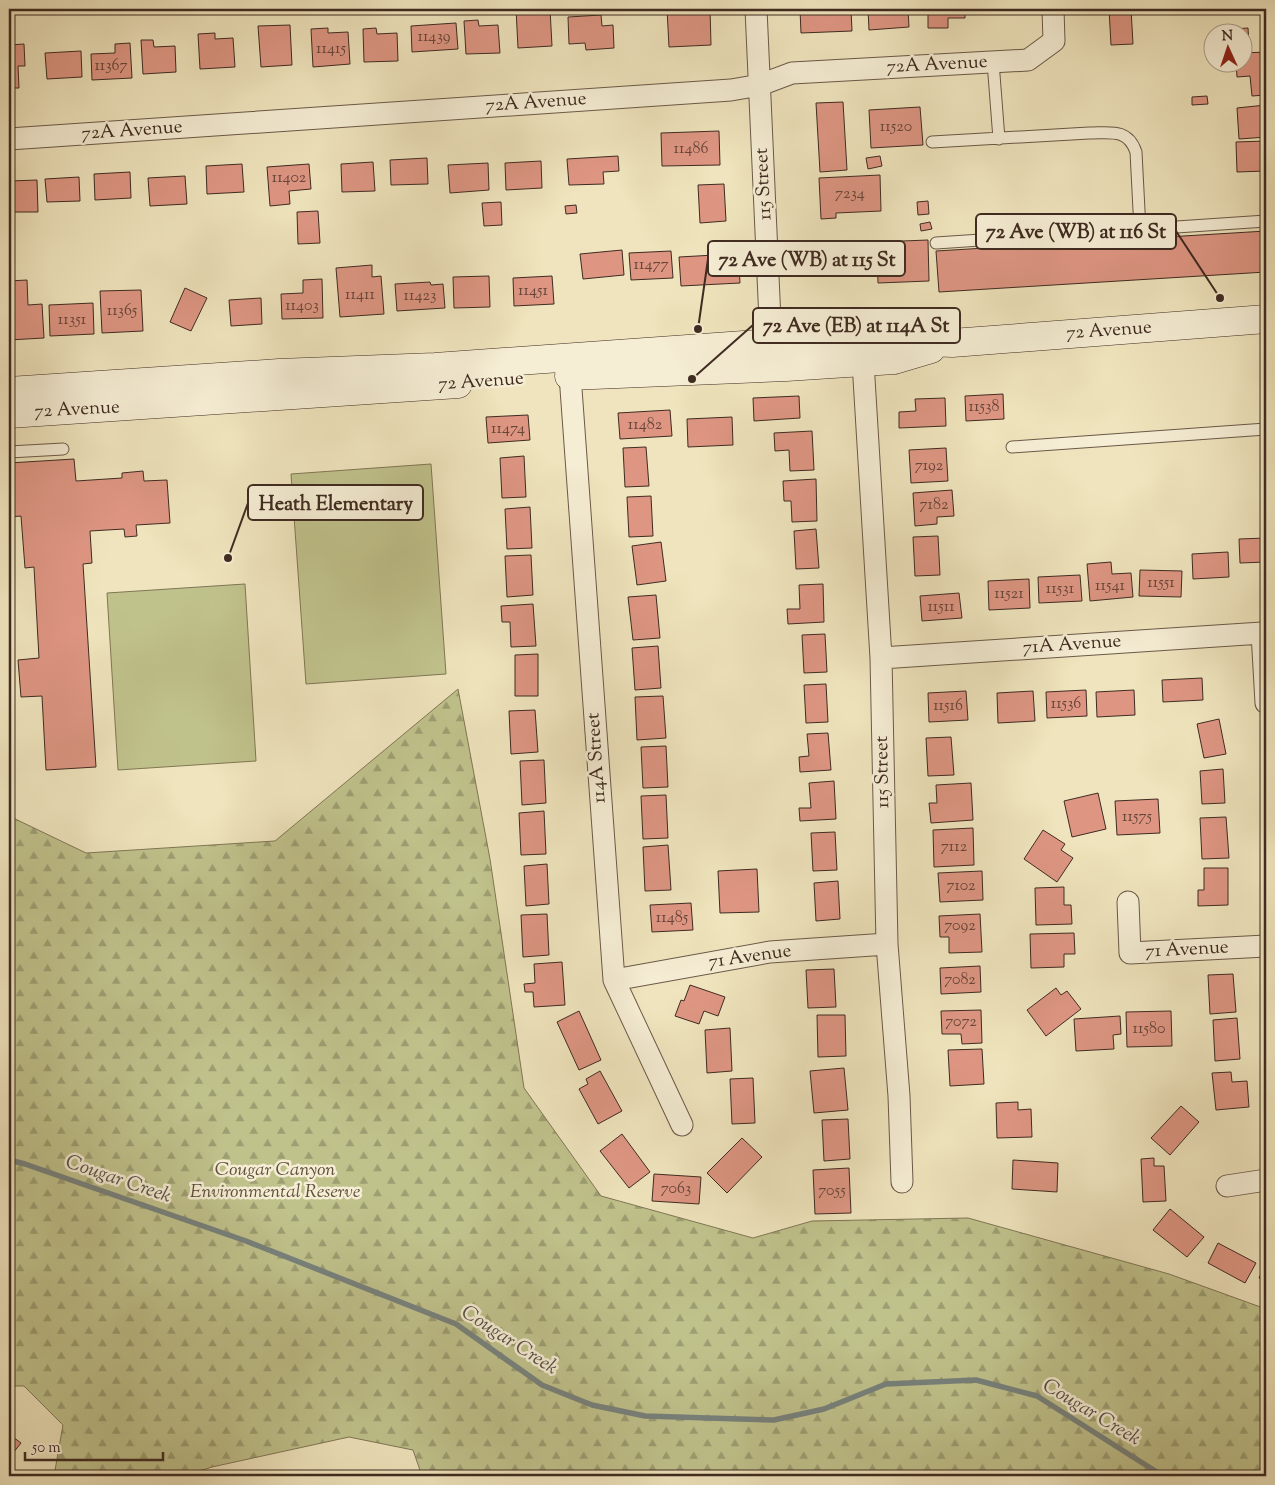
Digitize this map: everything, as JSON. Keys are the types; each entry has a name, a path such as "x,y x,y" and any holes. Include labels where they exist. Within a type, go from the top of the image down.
{"main road":[{"name":"72 Avenue","path":"9,391 279,373 435,367 771,342 862,338 952,344 1266,319"},
{"name":"72 Avenue","path":"9,414 291,396 570,375 894,360 952,344"}],"street":[{"name":"115 Street","path":"756,9 771,342"},
{"name":"72A Avenue","path":"9,139 718,91 760,85 792,73 1028,60 1054,41 1053,9"},
{"path":"732,369 771,342"},
{"name":"115 Street","path":"863,362 881,658 887,944 902,1182"},
{"name":"114A Street","path":"570,375 614,980 682,1125"},
{"name":"71A Avenue","path":"881,658 1262,633 1266,703"},
{"name":"71 Avenue","path":"1128,902 1130,953 1266,946"},
{"name":"71 Avenue","path":"614,980 770,952 887,944"},
{"path":"1227,1186 1266,1180"}],"lane":[{"path":"993,62 999,139"},
{"path":"932,142 1089,133 1115,133 1126,136 1133,142 1136,152 1140,230"},
{"path":"936,243 1266,221"},
{"path":"1012,447 1266,429"},
{"path":"9,452 63,449"}],"green space":[{"path":"431,464 446,674 306,684 291,474"},
{"path":"245,584 256,761 118,770 107,593"},
{"name":"Cougar Canyon Environmental Reserve","path":"458,689 490,859 524,1088 601,1196 753,1238 812,1221 968,1218 1169,1274 1266,1309 1266,1476 422,1476 413,1450 349,1437 212,1467 184,1476 54,1476 63,1425 24,1386 9,1386 9,816 86,853 275,841"}],"building":[{"path":"516,9 550,9 552,46 518,48"},
{"path":"667,9 710,9 711,45 669,47"},
{"path":"851,9 852,31 801,33 800,10"},
{"path":"868,9 908,9 909,27 869,30"},
{"path":"928,9 965,9 965,18 948,18 948,28 928,28"},
{"path":"1109,9 1131,9 1133,44 1111,45"},
{"path":"601,15 602,26 613,25 614,48 586,50 585,43 569,44 568,17"},
{"path":"478,20 479,26 498,25 500,53 466,54 464,21"},
{"path":"456,23 458,49 412,52 411,26"},
{"path":"290,25 292,65 261,67 258,26"},
{"path":"328,28 328,33 348,32 350,64 313,67 311,29"},
{"path":"376,28 377,34 397,33 398,61 364,62 363,29"},
{"path":"215,33 215,39 233,38 235,67 200,69 198,34"},
{"path":"141,40 153,40 154,47 175,46 176,72 143,74"},
{"path":"130,43 132,78 92,80 91,54 115,53 115,44"},
{"path":"24,44 25,66 18,66 19,88 9,88 9,45"},
{"path":"81,51 82,77 47,79 45,53"},
{"path":"1266,52 1266,95 1252,96 1250,76 1237,77 1237,72 1252,72 1252,53"},
{"path":"1207,96 1208,104 1192,105 1192,97"},
{"path":"843,102 847,170 820,172 816,103"},
{"path":"1266,105 1266,137 1239,139 1237,108"},
{"path":"920,107 923,145 871,148 869,110"},
{"path":"719,131 720,165 662,166 661,133"},
{"path":"1266,141 1266,171 1237,172 1236,142"},
{"path":"618,156 619,171 603,172 604,184 569,185 567,159"},
{"path":"880,156 882,166 868,169 866,158"},
{"path":"427,158 428,184 391,185 390,160"},
{"path":"541,161 542,188 506,190 505,163"},
{"path":"373,162 375,191 342,192 341,164"},
{"path":"488,163 489,190 450,193 448,165"},
{"path":"242,164 244,192 207,194 206,166"},
{"path":"309,164 311,189 289,191 290,204 270,206 267,167"},
{"path":"130,172 131,198 95,200 94,174"},
{"path":"880,175 881,211 836,213 836,218 821,219 819,178"},
{"path":"185,176 187,204 150,206 148,178"},
{"path":"79,177 80,201 47,202 45,179"},
{"path":"37,180 38,212 9,212 9,181"},
{"path":"724,184 726,221 700,223 698,185"},
{"path":"928,201 929,214 918,215 917,202"},
{"path":"501,202 502,225 484,226 482,203"},
{"path":"576,205 577,213 566,214 565,206"},
{"path":"318,211 320,243 298,244 297,212"},
{"path":"930,222 932,229 921,231 920,224"},
{"path":"1266,231 1266,272 939,292 936,251"},
{"path":"928,240 929,281 878,283 877,242"},
{"path":"738,246 740,283 681,286 679,257 715,255 715,247"},
{"path":"622,250 624,275 583,279 580,254"},
{"path":"671,251 673,278 631,280 629,253"},
{"path":"372,265 372,277 381,276 384,314 340,317 336,268"},
{"path":"489,276 490,307 454,308 453,277"},
{"path":"552,276 554,304 514,306 513,278"},
{"path":"322,279 323,318 282,319 281,294 303,293 303,280"},
{"path":"27,280 28,305 42,304 44,338 9,340 9,281"},
{"path":"430,282 431,285 443,284 445,308 397,311 395,284"},
{"path":"185,288 207,298 191,331 170,322"},
{"path":"141,290 143,331 102,333 100,291"},
{"path":"261,298 262,324 231,326 229,300"},
{"path":"93,303 94,334 50,336 49,305"},
{"path":"1003,394 1004,419 966,421 965,396"},
{"path":"799,396 800,418 754,421 753,398"},
{"path":"945,398 946,426 899,428 899,412 916,411 915,399"},
{"path":"670,410 672,436 620,439 618,413"},
{"path":"528,415 530,440 488,443 486,417"},
{"path":"732,417 733,445 688,447 687,419"},
{"path":"812,431 814,470 790,471 789,450 775,451 774,433"},
{"path":"646,447 649,486 625,487 623,448"},
{"path":"946,448 948,481 911,483 909,450"},
{"path":"524,456 526,497 502,498 500,458"},
{"path":"74,459 76,481 122,478 122,473 143,471 144,481 167,480 170,523 136,525 137,536 125,537 124,529 90,531 92,563 83,564 96,767 46,770 42,696 21,697 18,660 39,658 34,567 25,568 21,516 9,517 9,463"},
{"path":"816,479 817,521 792,522 791,501 784,501 783,481"},
{"path":"952,490 954,516 937,517 937,524 915,526 913,493"},
{"path":"651,496 653,536 629,537 627,497"},
{"path":"530,507 532,548 507,549 505,509"},
{"path":"816,529 819,568 796,569 794,531"},
{"path":"938,536 940,575 915,576 913,537"},
{"path":"1266,538 1266,562 1240,563 1239,539"},
{"path":"661,542 666,581 637,585 632,546"},
{"path":"1228,552 1229,577 1193,579 1192,554"},
{"path":"531,555 533,595 507,597 505,556"},
{"path":"1111,562 1112,574 1131,573 1133,597 1090,601 1087,564"},
{"path":"1140,570 1182,571 1181,597 1139,596"},
{"path":"1080,575 1082,601 1039,603 1038,577"},
{"path":"1029,579 1030,608 989,610 988,581"},
{"path":"823,584 824,622 788,624 787,609 800,609 799,585"},
{"path":"959,593 962,618 922,621 920,596"},
{"path":"656,595 660,638 633,640 628,597"},
{"path":"533,604 536,646 511,647 510,622 502,622 501,606"},
{"path":"825,634 827,672 804,673 802,635"},
{"path":"658,646 661,688 635,690 632,648"},
{"path":"538,654 538,696 515,696 515,655"},
{"path":"1202,678 1203,700 1163,702 1162,680"},
{"path":"826,684 828,722 806,723 804,685"},
{"path":"1086,690 1087,716 1047,718 1046,692"},
{"path":"1134,690 1135,715 1097,717 1096,692"},
{"path":"966,691 968,720 929,722 928,693"},
{"path":"1033,691 1035,721 998,723 997,693"},
{"path":"663,696 666,738 637,740 635,697"},
{"path":"535,710 538,752 511,754 509,711"},
{"path":"1219,719 1226,754 1204,758 1197,724"},
{"path":"828,733 831,770 800,772 799,757 809,756 807,734"},
{"path":"951,737 954,775 928,776 926,738"},
{"path":"666,746 668,787 643,788 641,747"},
{"path":"544,760 546,803 522,805 520,761"},
{"path":"1223,769 1225,803 1202,804 1200,771"},
{"path":"834,781 836,819 800,821 799,808 811,808 809,783"},
{"path":"971,783 973,820 931,823 929,803 937,803 936,785"},
{"path":"1098,793 1106,829 1072,837 1064,801"},
{"path":"666,795 668,838 643,839 641,796"},
{"path":"1158,799 1160,833 1117,835 1115,801"},
{"path":"544,811 546,854 521,855 519,813"},
{"path":"1226,817 1229,858 1202,859 1200,818"},
{"path":"973,828 974,865 934,867 933,830"},
{"path":"1043,830 1065,844 1061,850 1073,858 1057,882 1024,859"},
{"path":"835,832 837,870 813,871 811,833"},
{"path":"668,845 671,890 645,891 643,847"},
{"path":"547,864 549,904 526,906 524,866"},
{"path":"1204,868 1228,868 1228,905 1198,906 1198,890 1204,890"},
{"path":"757,869 759,912 720,913 718,871"},
{"path":"982,871 983,900 940,902 938,873"},
{"path":"838,881 840,919 816,921 814,883"},
{"path":"1064,887 1064,905 1071,905 1072,924 1036,925 1035,888"},
{"path":"691,903 693,930 652,932 650,905"},
{"path":"547,914 549,955 523,957 521,915"},
{"path":"980,914 982,952 949,953 949,937 940,937 939,916"},
{"path":"1074,933 1075,954 1064,954 1064,967 1031,968 1030,934"},
{"path":"562,962 565,1005 534,1007 533,992 525,992 524,984 535,983 534,964"},
{"path":"980,966 981,992 941,994 940,968"},
{"path":"834,969 836,1007 808,1008 806,970"},
{"path":"1233,974 1236,1012 1210,1014 1208,975"},
{"path":"690,985 725,997 718,1016 704,1011 699,1024 675,1016 681,1000 684,1001"},
{"path":"1056,988 1061,995 1067,991 1081,1009 1046,1036 1027,1010"},
{"path":"981,1010 982,1043 962,1044 961,1034 942,1034 941,1011"},
{"path":"579,1011 601,1060 579,1070 557,1022"},
{"path":"1171,1011 1172,1046 1127,1047 1126,1012"},
{"path":"817,1015 845,1015 846,1056 818,1057"},
{"path":"1120,1016 1121,1034 1113,1035 1114,1049 1076,1051 1074,1019"},
{"path":"1237,1018 1240,1059 1215,1061 1213,1020"},
{"path":"730,1028 732,1071 707,1073 705,1030"},
{"path":"982,1049 984,1084 950,1086 948,1050"},
{"path":"844,1068 848,1110 814,1113 810,1071"},
{"path":"600,1071 622,1111 598,1124 579,1089 588,1084 586,1079"},
{"path":"1231,1072 1232,1082 1247,1081 1249,1107 1216,1110 1212,1073"},
{"path":"753,1078 755,1123 732,1124 730,1079"},
{"path":"1018,1102 1018,1110 1031,1109 1032,1137 997,1138 996,1103"},
{"path":"1181,1106 1199,1122 1170,1155 1151,1138"},
{"path":"848,1119 850,1159 824,1161 822,1120"},
{"path":"622,1134 650,1172 629,1188 600,1151"},
{"path":"742,1138 762,1157 727,1193 707,1173"},
{"path":"1154,1158 1154,1166 1164,1166 1166,1201 1143,1202 1141,1159"},
{"path":"1013,1160 1058,1163 1057,1192 1012,1189"},
{"path":"849,1168 851,1213 815,1214 813,1170"},
{"path":"654,1174 701,1177 699,1204 652,1201"},
{"path":"1170,1209 1204,1237 1187,1257 1153,1230"},
{"path":"1218,1243 1256,1263 1245,1283 1208,1263"},
{"path":"1266,1263 1266,1282 1259,1278"},
{"path":"9,1434 21,1443 9,1458"}],"waterway":[{"name":"Cougar Creek","path":"9,1160 246,1241 456,1324 542,1385 592,1405 645,1416 774,1420 824,1409 886,1384 976,1380 1037,1396 1163,1476"}],"place":[{"name":"72 Ave (WB) at 116 St","path":"1220,298"},
{"name":"72 Ave (WB) at 115 St","path":"698,329"},
{"name":"72 Ave (EB) at 114A St","path":"692,379"},
{"name":"Heath Elementary","path":"228,558"}]}
